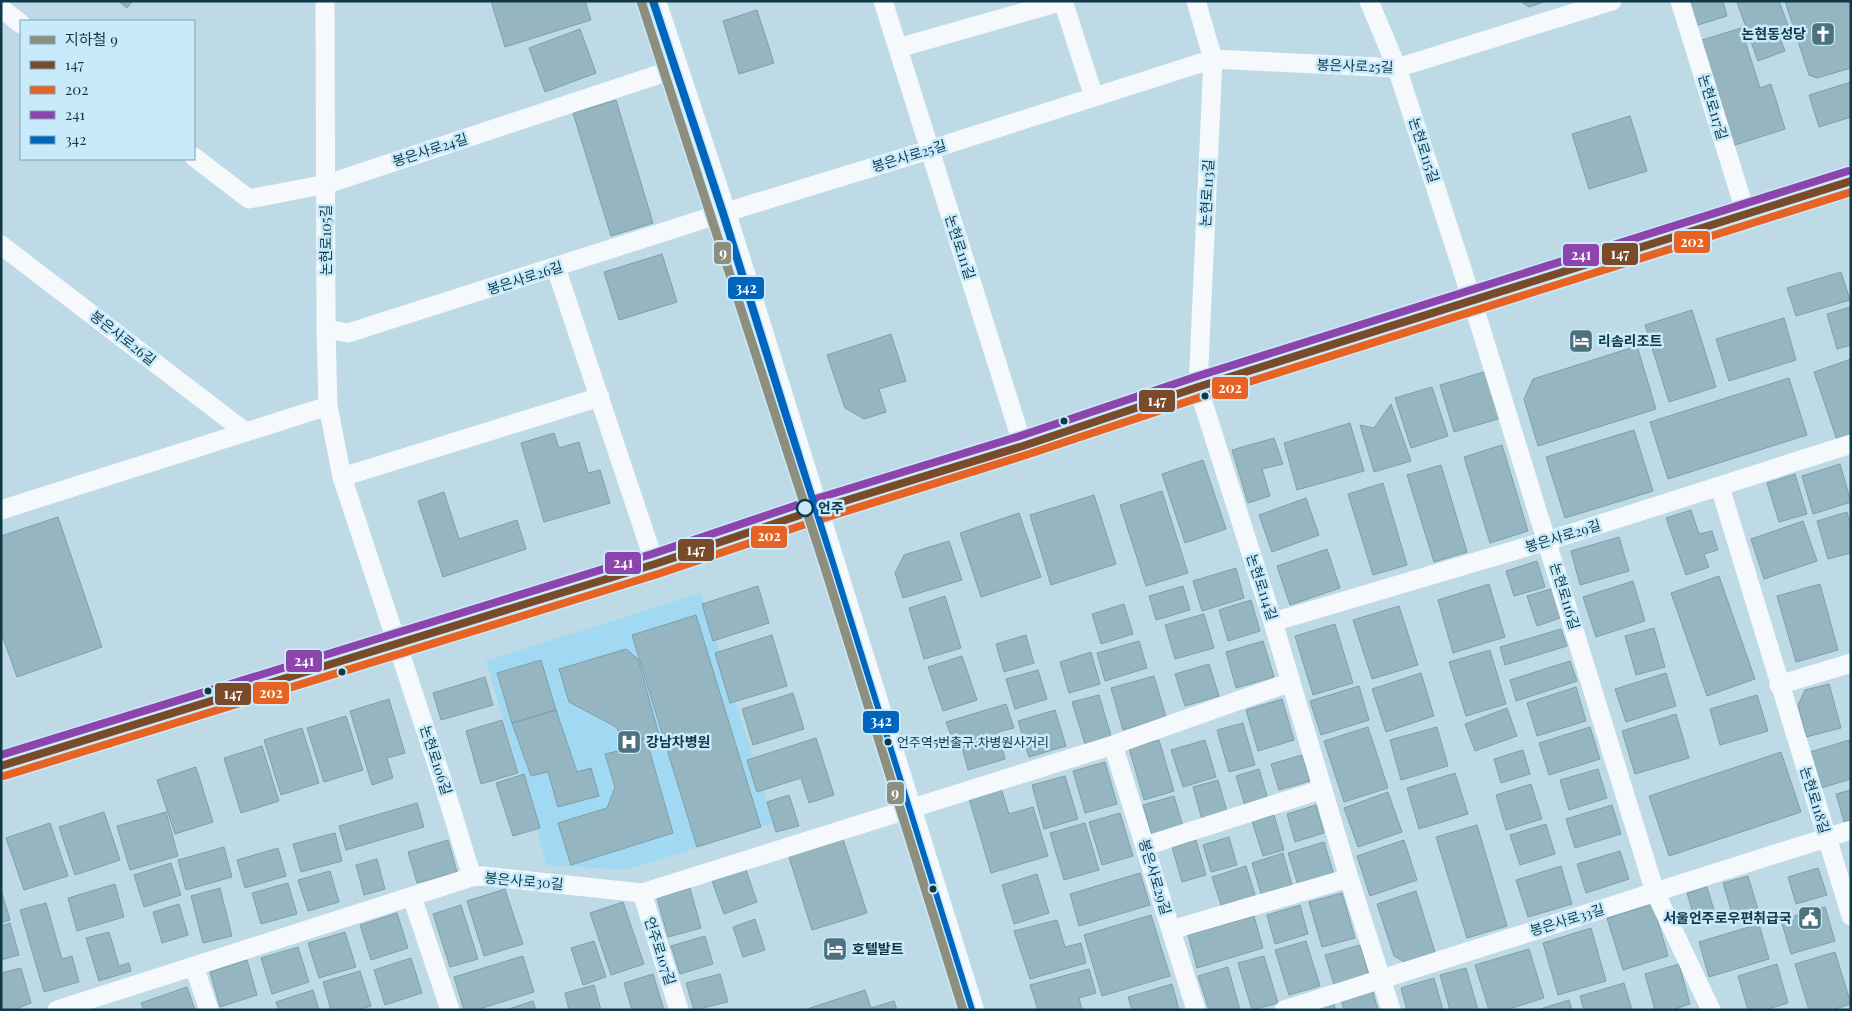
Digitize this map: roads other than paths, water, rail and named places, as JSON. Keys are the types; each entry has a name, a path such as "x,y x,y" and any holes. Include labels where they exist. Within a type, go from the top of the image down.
{"main road":[{"path":"653,1 723,212 971,1010"},
{"path":"1,766 655,564 815,510 1023,446 1198,386 1851,181"}],"street":[{"name":"논현로105길","path":"325,1 328,406 342,477 397,644"},
{"name":"논현로111길","path":"883,1 1023,446"},
{"path":"898,48 1063,1 1094,97"},
{"name":"논현로113길","path":"1196,1 1214,59 1198,386"},
{"name":"논현로115길","path":"1369,1 1398,68 1472,300"},
{"name":"봉은사로25길","path":"723,212 929,150 1214,59 1398,68 1612,1"},
{"name":"논현로117길","path":"1680,1 1746,214"},
{"path":"1,8 20,23"},
{"name":"봉은사로24길","path":"195,158 249,199 327,184 674,69"},
{"name":"봉은사로26길","path":"326,329 348,333 556,268 723,212"},
{"name":"봉은사로26길","path":"1,245 244,432"},
{"path":"556,268 655,564"},
{"name":"논현로116길","path":"1472,300 1655,892 1711,1010"},
{"name":"논현로114길","path":"1198,386 1273,622 1349,878 1391,1010"},
{"path":"342,477 600,397"},
{"path":"1,510 328,406"},
{"name":"봉은사로29길","path":"1273,622 1548,541 1851,444"},
{"name":"논현로118길","path":"1720,487 1851,916"},
{"name":"논현로106길","path":"397,644 472,877"},
{"path":"1779,684 1851,663"},
{"path":"908,808 1113,745 1291,682"},
{"name":"봉은사로29길","path":"1113,745 1196,1010"},
{"path":"1145,846 1323,789"},
{"name":"봉은사로30길","path":"58,1010 472,877 483,876 642,893 908,808"},
{"name":"봉은사로33길","path":"1284,1010 1851,830"},
{"path":"1171,930 1349,878"},
{"name":"언주로107길","path":"642,893 679,1010"},
{"path":"412,897 450,1010"},
{"path":"194,966 209,1010"}],"metro line":[{"name":"9","path":"641,1 826,571 963,1010"}],"place":[{"name":"논현동성당","path":"1823,34"},
{"name":"리솜리조트","path":"1581,341"},
{"name":"언주","path":"805,508"},
{"name":"강남차병원","path":"629,742"},
{"name":"언주역5번출구.차병원사거리","path":"888,742"},
{"name":"서울언주로우편취급국","path":"1810,918"},
{"name":"호텔발트","path":"835,949"}]}
